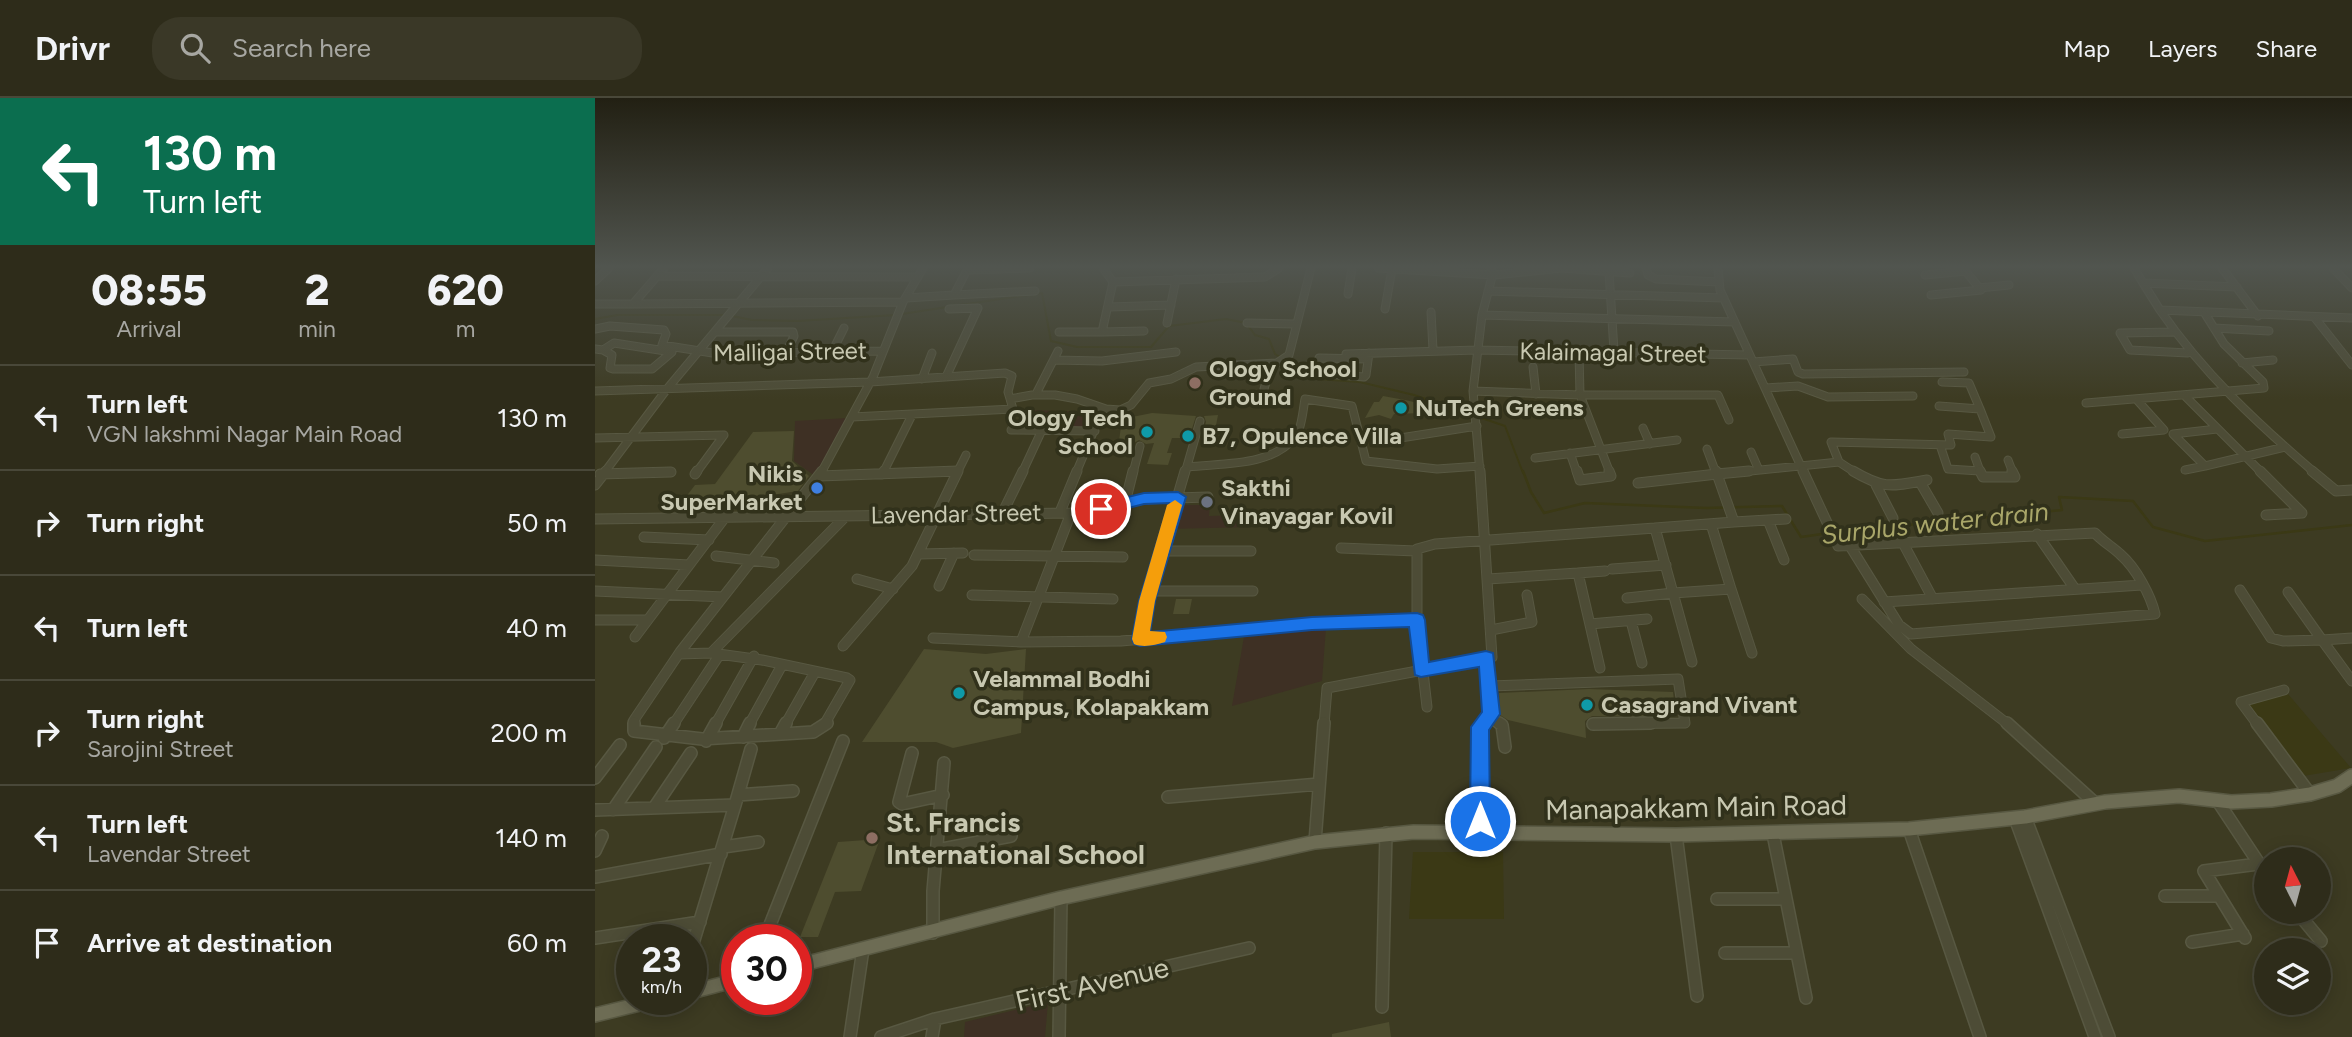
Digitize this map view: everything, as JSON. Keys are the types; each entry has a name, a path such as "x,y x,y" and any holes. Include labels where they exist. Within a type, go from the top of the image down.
{"main road":[{"name":"Manapakkam Main Road","path":"812,962 1061,898 1315,842 1386,833 1676,835 1909,829 2020,818 2096,804 2179,796 2217,800 2271,800 2337,786 2352,776"},
{"path":"595,1015 616,1010"}],"street":[{"path":"595,485 599,474 696,352 733,312"},
{"path":"679,653 754,656 782,666 851,680 823,728 813,732 660,742 634,731 634,720 679,653 819,476 870,382 900,312"},
{"path":"946,377 976,312"},
{"path":"1102,332 1108,312"},
{"path":"1167,323 1169,312"},
{"path":"1010,399 1036,394 1070,397 1103,409 1119,410 1135,401 1145,385 1171,379 1188,369 1271,365 1285,358 1298,312"},
{"path":"1431,312 1433,350"},
{"path":"1315,842 1327,688 1492,657 1486,542 1473,391 1483,312"},
{"path":"1612,312 1614,351"},
{"path":"1730,312 1838,546 2081,531 2095,533 2106,546 2121,554 2142,585 2155,614 1911,634 1899,625 1850,546"},
{"path":"2161,312 2188,353 2227,393 2336,491 2352,490"},
{"path":"2200,312 2352,318"},
{"path":"2087,403 2263,389 2265,387 2224,344 2204,312"},
{"path":"2256,312 2259,316"},
{"path":"1482,315 1735,322"},
{"path":"2315,318 2352,364"},
{"path":"1247,323 1295,324"},
{"name":"Malligai Street","path":"595,329 610,326 664,330 666,334 662,345 696,352 883,351"},
{"path":"832,352 844,328"},
{"path":"2214,328 2269,331"},
{"path":"1059,332 1144,331"},
{"path":"716,332 794,333 786,353"},
{"path":"2174,332 2120,333 2130,350 2188,353"},
{"path":"614,343 672,352 652,369 613,369 610,368 612,355 599,350 614,343"},
{"name":"Kalaimagal Street","path":"1368,356 1364,377 1314,373 1319,358 1433,350 1614,351 1793,359 1798,372 1803,374 1964,372"},
{"path":"1036,394 1058,351"},
{"path":"1054,360 1111,360 1176,352"},
{"path":"1570,453 1578,479 1582,481 1611,476 1580,395 1579,352"},
{"path":"922,379 932,353"},
{"path":"2242,363 2273,360"},
{"path":"1264,389 1271,365"},
{"path":"1533,367 1536,394"},
{"path":"595,391 870,382 1005,373 1012,376 1008,392 1013,409 852,417"},
{"path":"1839,462 1831,442 1951,446 1948,434 1991,437 1969,383 1942,382"},
{"path":"1766,388 1808,388 1818,396 1828,397 1913,397"},
{"path":"1473,391 1580,395 1718,395 1728,420"},
{"path":"2186,397 2302,513 2266,514"},
{"path":"1188,466 1268,457 1286,447 1297,435 1305,399 1352,406 1366,461 1437,469 1480,466"},
{"path":"2122,434 2164,430 2137,400"},
{"path":"1939,406 1980,409"},
{"path":"1021,642 1103,409"},
{"path":"882,474 912,415"},
{"path":"1394,439 1476,419"},
{"path":"1140,639 1150,590 1200,421"},
{"path":"1643,428 1650,444"},
{"path":"2204,466 2173,434 2217,429"},
{"path":"1011,430 1095,431"},
{"path":"1003,512 1042,430"},
{"path":"595,438 724,435 695,474"},
{"path":"1535,458 1678,440"},
{"path":"1940,445 1948,469 1980,471"},
{"path":"1125,503 1140,446"},
{"path":"2185,470 2285,447"},
{"path":"1707,449 1734,522"},
{"path":"1751,452 1758,468"},
{"path":"843,646 912,566 966,455"},
{"path":"1975,457 1983,477 2015,477 2008,460"},
{"path":"1638,483 1758,468 1839,462 1876,485 1894,486 1923,481 1938,513"},
{"path":"819,476 958,471"},
{"path":"599,474 671,472"},
{"path":"1876,485 1893,517"},
{"name":"Lavendar Street","path":"595,519 1065,512 1144,499 1208,497"},
{"path":"635,636 726,516"},
{"path":"613,810 716,653 846,516"},
{"path":"1341,548 1416,551 1434,544 1786,519"},
{"path":"1768,520 1784,560"},
{"path":"1711,524 1752,653"},
{"path":"1655,528 1692,662"},
{"path":"2038,534 2075,589"},
{"path":"644,537 709,540"},
{"path":"1903,542 1933,598"},
{"path":"1161,551 1251,551"},
{"path":"1416,551 1417,620 1427,707"},
{"path":"919,554 959,553 939,586"},
{"path":"974,555 1123,557"},
{"path":"716,556 774,563"},
{"path":"595,560 689,565"},
{"path":"1488,579 1665,565"},
{"path":"1579,573 1600,668"},
{"path":"857,579 893,589"},
{"path":"1884,602 2142,585"},
{"path":"1627,598 1731,589"},
{"path":"1150,590 1254,591"},
{"path":"2240,590 2271,638 2283,641 2352,638"},
{"path":"595,591 723,597"},
{"path":"2288,593 2352,681"},
{"path":"972,595 1113,599"},
{"path":"1491,630 1532,622 1527,596"},
{"path":"1861,599 1911,649 1997,714 2096,804"},
{"path":"1590,624 1647,619"},
{"path":"595,620 647,620"},
{"path":"933,638 1021,642 1140,639 1312,624 1417,620"},
{"path":"1631,621 1642,663"},
{"path":"706,741 754,656"},
{"path":"1480,821 1480,727 1491,714 1486,658"},
{"path":"743,737 782,666"},
{"path":"780,734 815,672"},
{"path":"1490,686 1678,679 1685,723 1593,724"},
{"path":"2284,690 2241,702 2309,794"},
{"path":"1488,718 1502,725 1505,747"},
{"path":"770,924 843,741"},
{"path":"595,779 620,745"},
{"path":"595,938 700,922 751,749"},
{"path":"654,808 691,753"},
{"path":"912,753 899,802 902,804 943,795"},
{"path":"933,933 944,763"},
{"path":"1168,797 1319,784"},
{"path":"595,810 654,808 793,791"},
{"path":"2217,800 2254,858"},
{"path":"2020,818 2095,1037"},
{"path":"2020,818 2109,1037"},
{"path":"1909,829 1980,1037"},
{"path":"1382,1007 1386,833"},
{"path":"1773,834 1806,998"},
{"path":"1676,835 1697,996"},
{"path":"595,852 602,836"},
{"path":"937,850 1011,836"},
{"path":"595,877 758,842"},
{"path":"2192,943 2244,936 2204,871 2254,865"},
{"path":"2165,896 2219,896"},
{"path":"1059,1037 1061,898"},
{"path":"1717,899 1786,900"},
{"path":"2307,924 2319,938"},
{"name":"First Avenue","path":"881,1037 935,1020 1249,948"},
{"path":"851,1037 863,949"},
{"path":"1725,953 1797,953"},
{"path":"932,1037 935,1020"}],"shaded area":[{"path":"1026,410 1099,412 1092,429 1015,427"},
{"path":"848,418 815,476 794,461 795,421"},
{"path":"1175,505 1210,505 1209,516 1245,515 1254,518 1253,527 1167,529"},
{"path":"1326,627 1322,681 1232,706 1245,631"},
{"path":"2288,694 2351,768 2303,776 2249,704"},
{"path":"1413,852 1503,852 1504,919 1409,919"},
{"path":"1048,1002 1045,1037 964,1037 965,1022"}],"building":[{"name":"NuTech Greens","path":"1383,396 1427,405 1423,413 1394,414 1391,419 1379,415 1365,418 1374,402 1379,402"},
{"name":"Ology Tech School","path":"1152,413 1196,416 1189,438 1172,438 1167,453 1172,453 1168,465 1147,464 1154,443 1146,444 1139,440 1130,445 1130,441 1119,441 1122,419"},
{"path":"1218,415 1214,436 1202,436 1206,422 1204,416"},
{"path":"794,431 792,461 809,476 798,491 745,499 736,510 676,510 695,485 715,484 753,432"},
{"path":"1176,599 1192,599 1189,614 1173,614"},
{"name":"Velammal Bodhi Campus, Kolapakkam","path":"924,649 986,654 1026,649 1021,733 953,748 936,742 862,742"},
{"name":"Casagrand Vivant","path":"1589,689 1673,692 1676,716 1592,716 1585,721 1586,738 1508,720 1500,715 1499,693"},
{"name":"St. Francis International School","path":"880,839 861,891 835,892 818,937 812,937 812,924 805,924 838,842"},
{"path":"1389,1022 1391,1037 1332,1037 1332,1034"}],"waterway":[{"name":"Surplus water drain","path":"902,314 916,312"},
{"name":"Surplus water drain","path":"1046,312 1051,341 1077,347 1151,347 1169,326 1226,319 1246,323 1255,335 1269,339 1275,354 1280,357"},
{"name":"Surplus water drain","path":"595,319 617,315 727,315 752,320 798,321 895,315"},
{"name":"Surplus water drain","path":"1286,361 1318,379 1360,382 1414,395 1505,426 1523,473"},
{"name":"Surplus water drain","path":"1523,471 1531,492 1544,513 1585,503 1706,508 1782,506 1801,537 1829,533"},
{"name":"Surplus water drain","path":"1836,532 2062,510 2059,497 2133,501 2153,527 2205,541 2352,525"}],"slow traffic":[{"path":"1159,637 1140,639 1147,601 1175,505"}],"place":[{"name":"Ology School Ground","path":"1195,383"},
{"name":"NuTech Greens","path":"1401,408"},
{"name":"Ology Tech School","path":"1147,432"},
{"name":"B7, Opulence Villa","path":"1188,436"},
{"name":"Nikis SuperMarket","path":"817,488"},
{"name":"Sakthi Vinayagar Kovil","path":"1207,502"},
{"name":"Velammal Bodhi Campus, Kolapakkam","path":"959,693"},
{"name":"Casagrand Vivant","path":"1587,705"},
{"name":"St. Francis International School","path":"872,838"}],"route":[{"path":"1101,509 1144,499 1178,497 1147,601 1140,639 1312,624 1417,620 1421,670 1486,658 1492,700 1491,714 1480,727 1480,821"}]}
